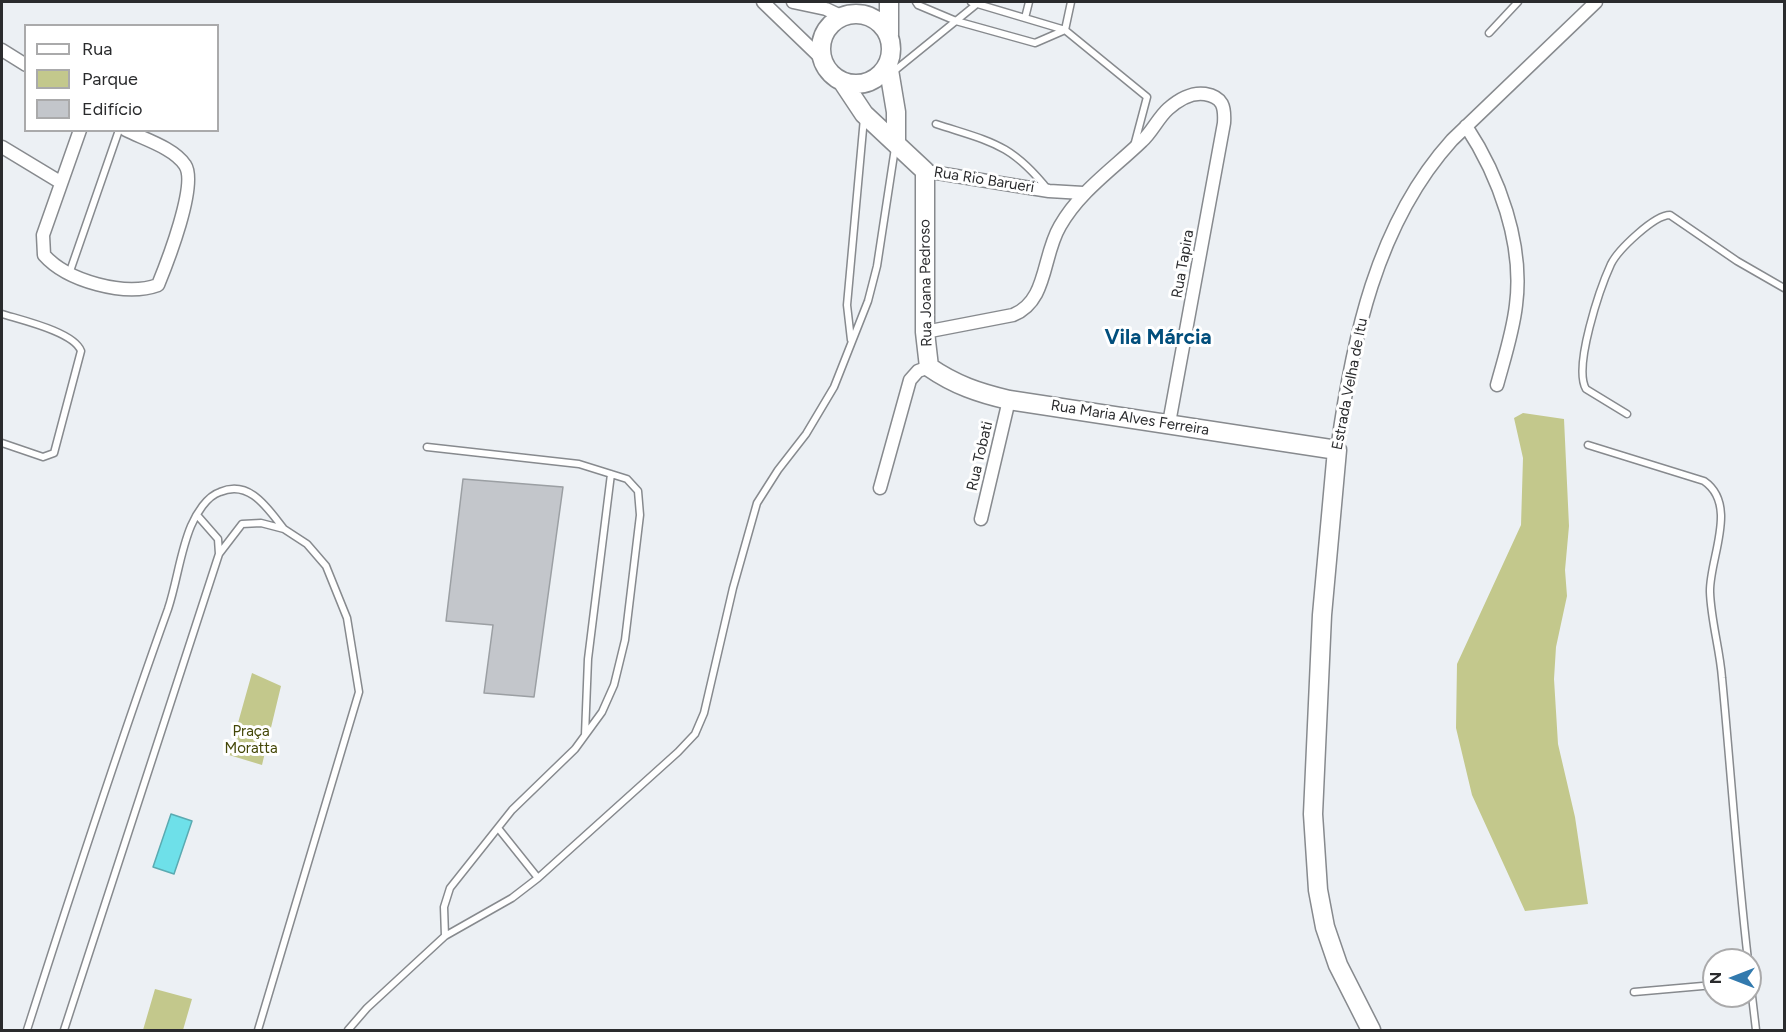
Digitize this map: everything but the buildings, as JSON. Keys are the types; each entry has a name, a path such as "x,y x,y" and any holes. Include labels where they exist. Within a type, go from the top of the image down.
{"street":[{"path":"763,2 821,58 832,74 842,81 863,84 889,69"},
{"path":"793,2 867,15 883,26 889,35"},
{"path":"889,2 891,44 889,69 896,112 896,141"},
{"name":"Estrada Velha de Itu","path":"1371,1030 1338,965 1325,927 1318,891 1313,814 1322,615 1337,450 1352,356 1366,303 1401,213 1433,160 1596,2"},
{"path":"821,58 826,32 847,11"},
{"path":"2,50 24,65"},
{"name":"Rua Rio Barueri","path":"842,81 864,114 896,141 925,171 1049,191 1083,193"},
{"name":"Rua Tapira","path":"1133,149 1168,109 1188,96 1200,93 1211,95 1222,101 1225,110 1169,423"},
{"path":"1466,126 1486,157 1503,203 1515,255 1517,303 1497,385"},
{"path":"79,132 43,235 44,255 51,263 69,274 89,282 136,289 158,285 190,182 189,172 184,163 172,153 130,132"},
{"path":"2,147 60,182"},
{"path":"925,332 1012,315 1026,309 1039,287 1058,228 1083,193 1133,149"},
{"name":"Rua Joana Pedroso","path":"880,488 910,380 918,371 929,367 925,332 925,171"},
{"name":"Rua Maria Alves Ferreira","path":"929,367 949,381 972,391 1009,400 1337,450"},
{"name":"Rua Tobati","path":"981,519 1009,400"}],"lane":[{"path":"916,2 918,6 956,21 1035,43 1065,30"},
{"path":"889,69 956,21 976,2 1065,30 1147,97 1133,149"},
{"path":"1025,18 1029,2"},
{"path":"1065,30 1071,2"},
{"path":"1489,33 1518,2"},
{"path":"851,344 847,305 864,114"},
{"path":"936,124 1003,146 1028,164 1049,191"},
{"path":"69,274 118,132"},
{"path":"348,1030 367,1008 445,936 512,898 538,878 695,734 704,713 733,588 757,503 778,470 806,434 834,387 868,301 877,266 896,141"},
{"path":"1627,414 1586,389 1582,374 1591,317 1612,262 1652,220 1670,215 1737,261 1785,288"},
{"path":"2,314 75,341 81,351 54,453 43,457 2,443"},
{"path":"1588,445 1704,482 1715,489 1718,497 1720,542 1710,592 1722,676 1747,948"},
{"path":"427,447 579,464 627,479 638,491 640,516 625,640 614,685 602,712 585,735 498,828 450,888 444,908 445,936"},
{"path":"585,735 588,659 611,474"},
{"path":"27,1030 91,832 169,605 191,526 197,514 219,492 247,490 262,500 284,529"},
{"path":"197,514 218,539 219,554"},
{"path":"64,1030 219,554 242,524 261,523 284,529 307,544 326,566 336,585 347,618 359,692 258,1030"},
{"path":"498,828 538,878"},
{"path":"1634,993 1702,986"},
{"path":"1753,1008 1756,1030"}],"green space":[{"path":"1523,413 1564,419 1569,526 1565,570 1567,596 1556,647 1554,679 1558,744 1575,817 1588,904 1525,911 1472,795 1456,728 1457,664 1521,525 1523,458 1514,418"},
{"name":"Praça Moratta","path":"252,673 281,686 262,765 229,755"},
{"path":"155,989 192,999 183,1030 143,1030"}],"water":[{"path":"171,814 192,821 174,874 153,867"}],"district":[{"name":"Vila Márcia","path":"1158,338"}]}
